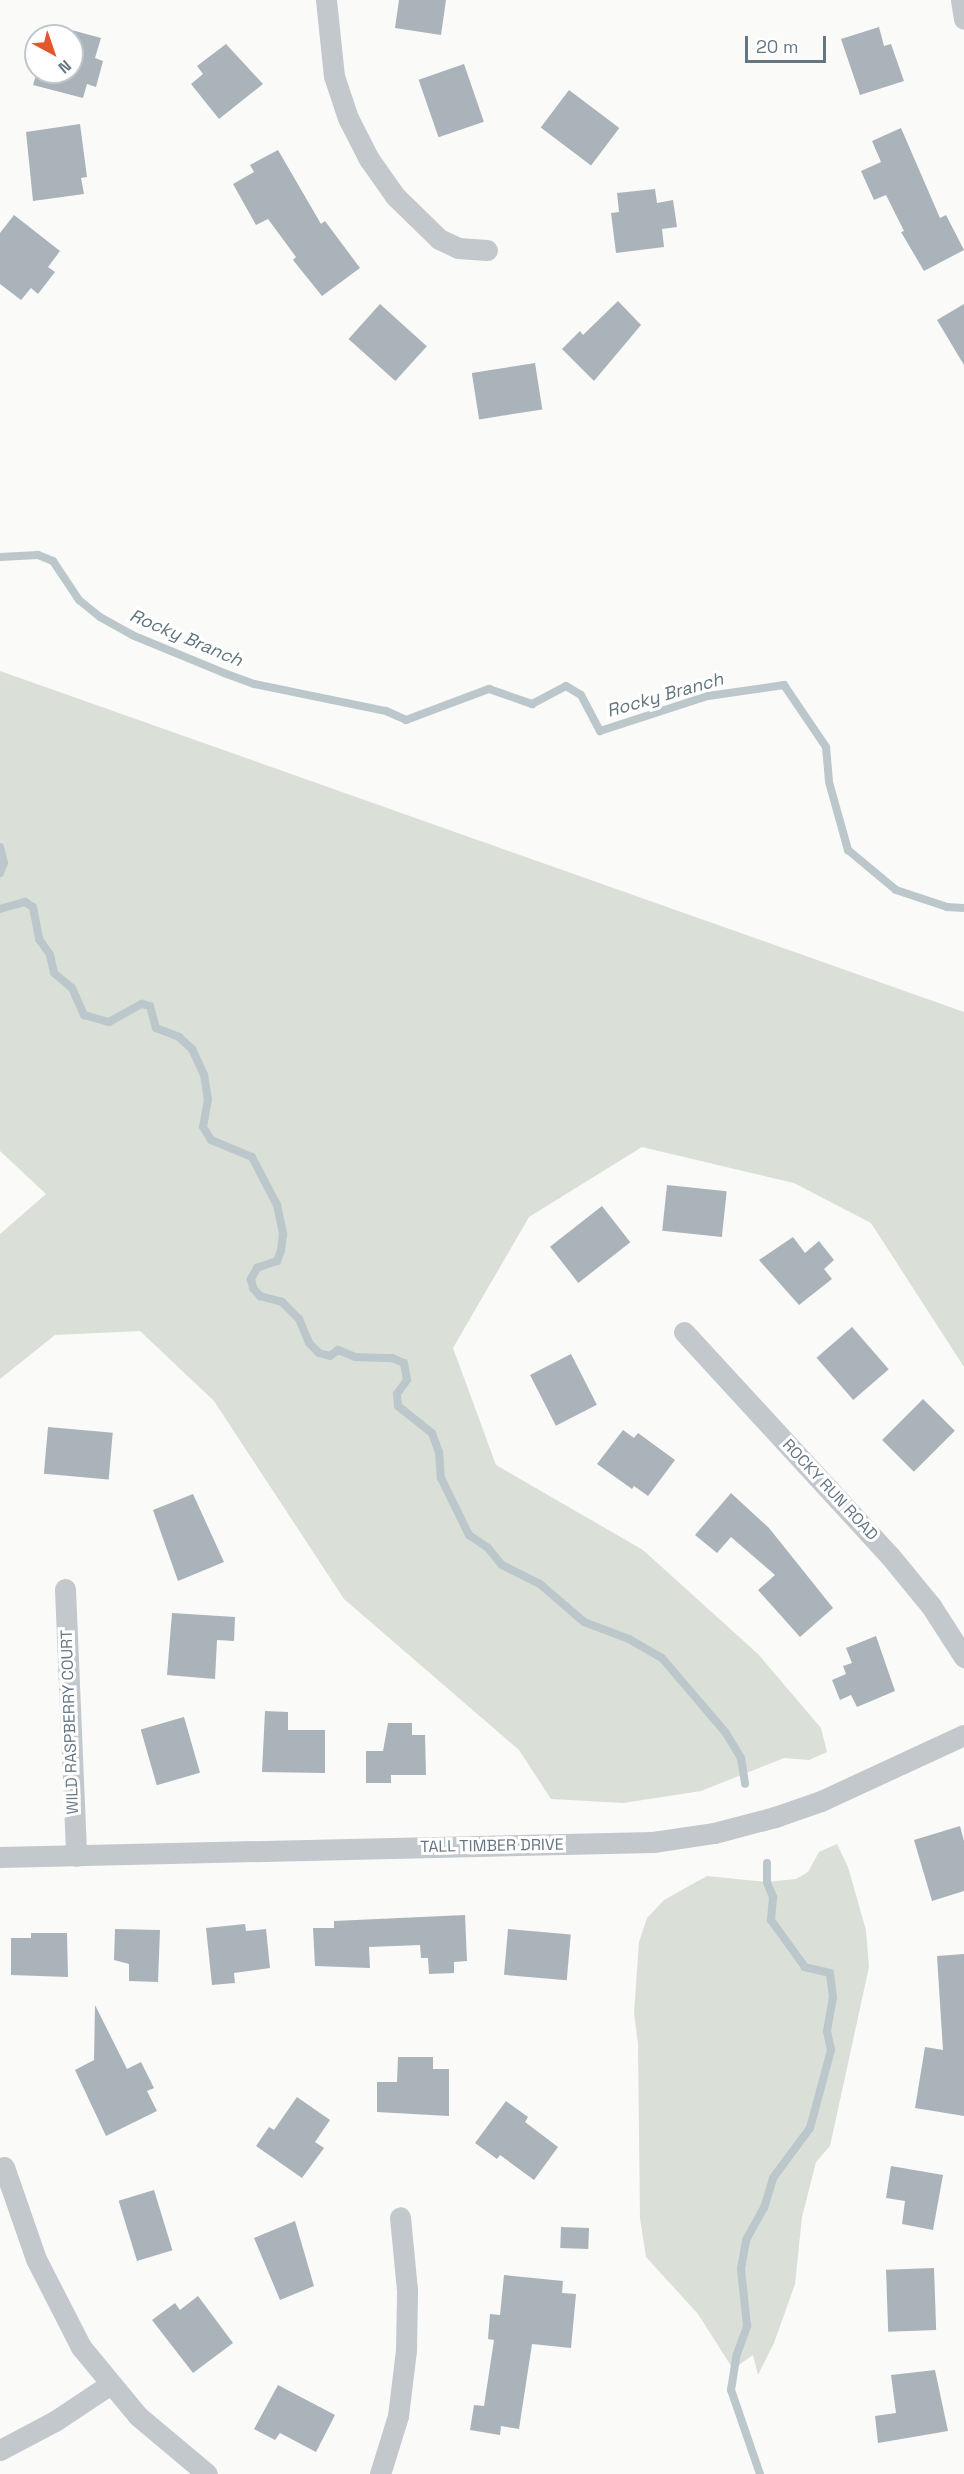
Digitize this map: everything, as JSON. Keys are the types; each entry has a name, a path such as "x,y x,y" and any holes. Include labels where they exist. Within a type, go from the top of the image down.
{"street":[{"path":"326,0 334,76 348,118 369,159 394,196 439,239 458,248 487,250"},
{"path":"961,0 964,20"},
{"name":"ROCKY RUN ROAD","path":"684,1332 890,1556 931,1606 964,1657"},
{"name":"WILD RASPBERRY COURT","path":"65,1589 76,1856"},
{"name":"TALL TIMBER DRIVE","path":"0,1857 653,1842 714,1833 775,1817 821,1801 964,1735"},
{"path":"4,2167 49,2286 81,2347 109,2385 138,2416 207,2474"},
{"path":"380,2474 398,2416 406,2350 407,2290 400,2217"},
{"path":"0,2450 55,2421 109,2385"}],"shaded area":[{"path":"0,671 964,1012 964,1367 871,1223 794,1183 642,1147 529,1217 453,1348 496,1465 643,1550 758,1654 821,1728 827,1752 809,1760 784,1758 701,1791 623,1803 551,1799 519,1750 344,1599 214,1401 140,1331 55,1335 0,1379 0,1234 46,1194 0,1151"},
{"path":"837,1844 848,1867 866,1930 869,1967 830,2146 816,2162 802,2217 795,2284 774,2343 758,2375 753,2355 733,2369 698,2314 646,2257 640,2218 638,2044 634,2013 639,1942 647,1918 664,1900 707,1876 767,1882 796,1879 808,1872 819,1852"}],"building":[{"path":"399,0 446,0 441,35 395,28"},
{"path":"879,27 884,46 891,44 904,81 860,95 841,39"},
{"path":"84,33 101,38 95,58 103,61 96,87 87,84 83,98 33,85 84,84"},
{"path":"226,44 263,84 219,119 191,84 203,74 197,66"},
{"path":"464,64 484,122 438,137 419,80"},
{"path":"569,90 619,128 591,165 541,128"},
{"path":"80,124 87,177 81,178 84,194 33,201 26,132"},
{"path":"901,128 940,218 946,215 964,250 924,271 901,232 904,231 886,195 874,200 861,171 881,162 872,141"},
{"path":"278,150 321,224 325,221 360,268 322,296 293,260 296,257 268,219 256,225 233,184 254,172 250,165"},
{"path":"655,189 657,203 673,200 677,227 662,229 664,247 616,253 611,213 619,212 617,193"},
{"path":"14,215 60,251 48,267 55,272 38,294 31,288 21,300 0,284 0,233"},
{"path":"618,301 641,325 594,381 562,349 580,331 583,335"},
{"path":"380,304 427,346 395,381 349,339"},
{"path":"964,304 964,365 937,320"},
{"path":"535,363 542,409 479,419 472,373"},
{"path":"667,1185 727,1191 722,1237 662,1231"},
{"path":"602,1206 630,1242 578,1283 550,1247"},
{"path":"793,1237 805,1253 819,1241 834,1260 824,1269 832,1279 799,1305 759,1260"},
{"path":"852,1327 889,1369 853,1400 817,1358"},
{"path":"571,1354 597,1405 556,1426 530,1375"},
{"path":"923,1399 955,1431 914,1472 882,1440"},
{"path":"48,1427 113,1433 109,1479 44,1474"},
{"path":"623,1430 634,1438 638,1433 675,1460 648,1496 634,1486 632,1489 597,1464"},
{"path":"731,1493 769,1528 833,1608 800,1637 758,1590 775,1575 731,1537 717,1553 695,1535"},
{"path":"193,1494 224,1562 178,1581 153,1510"},
{"path":"172,1613 235,1617 234,1641 217,1640 215,1679 167,1675"},
{"path":"876,1636 895,1691 857,1707 851,1695 840,1700 832,1680 846,1674 843,1666 852,1663 846,1648"},
{"path":"265,1711 288,1712 288,1730 325,1730 325,1773 262,1772"},
{"path":"184,1717 200,1773 157,1785 141,1729"},
{"path":"388,1723 412,1723 412,1735 425,1735 426,1775 391,1775 391,1783 366,1783 366,1751 383,1751"},
{"path":"960,1826 964,1841 964,1891 932,1901 914,1840"},
{"path":"465,1915 467,1961 454,1962 454,1973 429,1974 428,1958 421,1958 420,1945 369,1947 370,1968 315,1966 313,1928 334,1928 334,1921"},
{"path":"245,1924 246,1931 266,1929 270,1968 234,1973 235,1983 212,1985 206,1928"},
{"path":"115,1929 160,1930 158,1982 129,1981 129,1964 114,1960"},
{"path":"508,1929 571,1934 567,1980 504,1975"},
{"path":"31,1933 67,1933 68,1977 11,1975 11,1938 31,1938"},
{"path":"964,1954 964,2116 915,2108 925,2047 943,2050 937,1956"},
{"path":"95,2005 127,2069 141,2062 154,2088 147,2091 157,2111 106,2136 75,2070 94,2060"},
{"path":"398,2057 433,2057 433,2069 449,2069 449,2116 377,2112 377,2082 397,2082"},
{"path":"297,2097 330,2120 315,2142 324,2148 302,2178 256,2146 269,2127 274,2130"},
{"path":"506,2101 528,2117 525,2122 558,2147 534,2180 500,2155 497,2159 475,2143"},
{"path":"891,2166 943,2175 933,2230 902,2224 905,2201 886,2198"},
{"path":"154,2190 172,2250 137,2261 119,2201"},
{"path":"295,2221 314,2286 280,2300 254,2238"},
{"path":"561,2227 589,2228 588,2249 560,2248"},
{"path":"934,2268 936,2330 888,2332 886,2270"},
{"path":"504,2275 563,2281 562,2293 576,2294 571,2348 532,2344 519,2429 501,2426 500,2435 470,2430 474,2405 484,2406 494,2340 488,2339 490,2314 500,2315"},
{"path":"198,2296 233,2343 193,2373 152,2320 175,2303 180,2310"},
{"path":"935,2370 948,2431 878,2443 875,2416 896,2413 891,2375"},
{"path":"278,2385 335,2415 316,2452 280,2433 275,2440 254,2429"}],"waterway":[{"name":"Rocky Branch","path":"0,557 38,555 53,561 79,600 100,617 132,635 224,673 254,684 386,711 406,720 489,689 532,704 566,686 581,695 600,731 708,696 784,685 826,747 829,782 848,850 896,890 947,907 964,908"},
{"path":"0,847 4,863 0,873"},
{"path":"0,909 25,902 33,907 39,939 50,955 54,973 72,988 84,1015 109,1022 142,1004 150,1006 156,1028 179,1037 192,1049 204,1075 208,1099 203,1127 211,1140 252,1157 277,1205 283,1234 281,1251 277,1261 257,1268 251,1279 253,1288 260,1296 282,1302 299,1319 309,1343 319,1353 330,1356 338,1350 355,1357 392,1358 404,1363 407,1380 397,1394 398,1406 432,1433 439,1452 441,1478 469,1535 488,1548 502,1565 540,1584 584,1622 629,1639 662,1658 726,1733 741,1758 745,1784"},
{"path":"760,2474 731,2390 737,2354 747,2326 741,2269 746,2240 764,2208 773,2178 810,2128 831,2050 827,2031 833,1998 830,1973 805,1967 771,1920 773,1897 767,1882 767,1863"}]}
